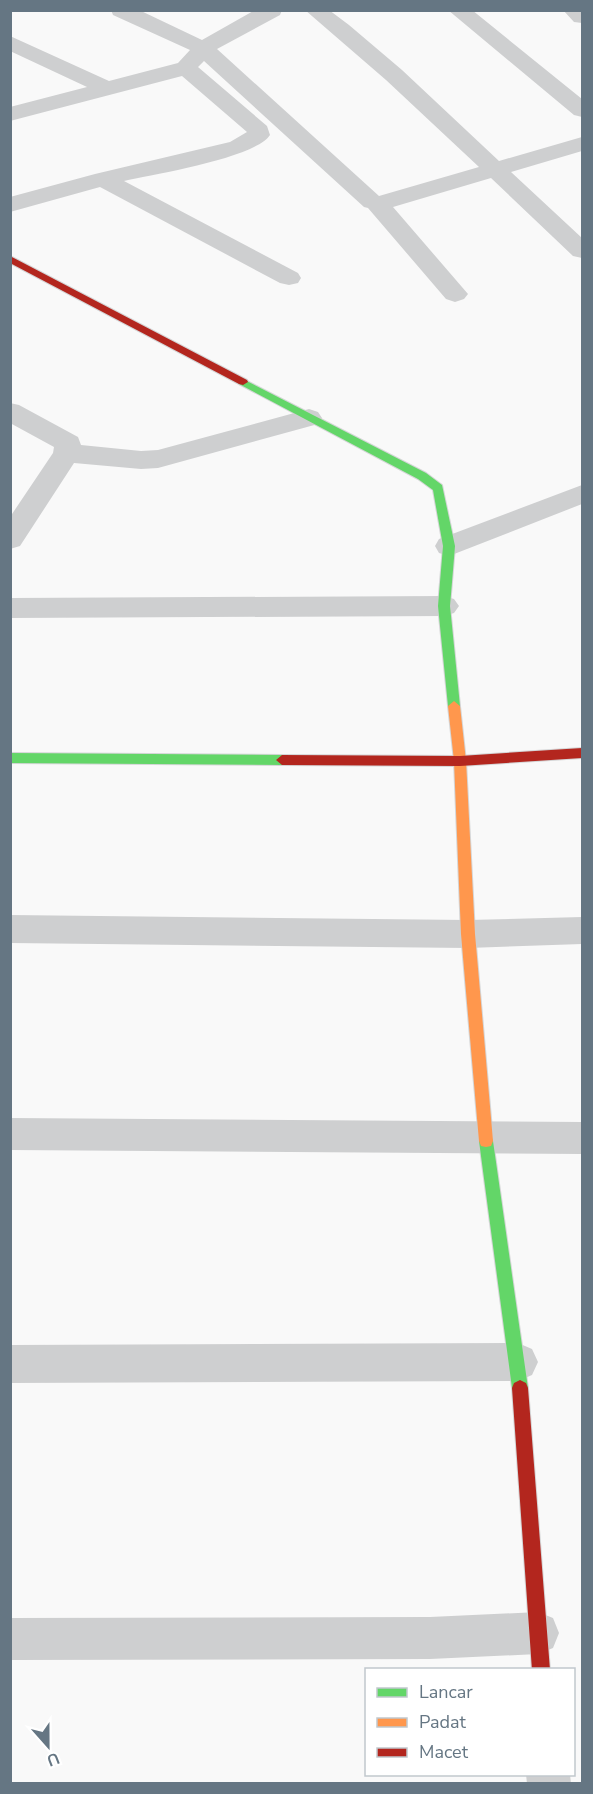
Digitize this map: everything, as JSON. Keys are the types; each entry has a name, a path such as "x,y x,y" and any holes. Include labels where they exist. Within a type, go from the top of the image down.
{"street":[{"path":"121,10 203,48 372,202 376,203 455,294"},
{"path":"10,114 186,68 203,48 272,10"},
{"path":"315,10 385,68 582,251"},
{"path":"458,10 518,56 582,110"},
{"path":"573,10 582,17"},
{"path":"10,42 108,89"},
{"path":"10,205 103,179 238,147 260,133 186,68"},
{"path":"376,203 582,144"},
{"path":"103,179 289,278"},
{"path":"10,259 422,476 438,488 449,546 444,606 460,761 468,934 486,1139 518,1362 539,1651 430,1638 10,1639"},
{"path":"10,411 68,443 67,453 10,539"},
{"path":"67,453 141,460 158,459 309,418"},
{"path":"449,546 582,494"},
{"path":"10,608 444,606"},
{"path":"10,758 460,761 582,753"},
{"path":"10,929 468,934 582,931"},
{"path":"10,1134 582,1138"},
{"path":"10,1364 518,1362"}],"traffic: fast":[{"path":"243,382 422,476 438,488 449,546 444,606 454,706"},
{"path":"10,758 282,760"},
{"path":"486,1141 520,1388"}],"traffic: slow":[{"path":"454,706 460,761 468,934 486,1141"}],"traffic: jam":[{"path":"10,259 243,382"},
{"path":"282,760 460,761 582,753"},
{"path":"520,1388 541,1668"}]}
